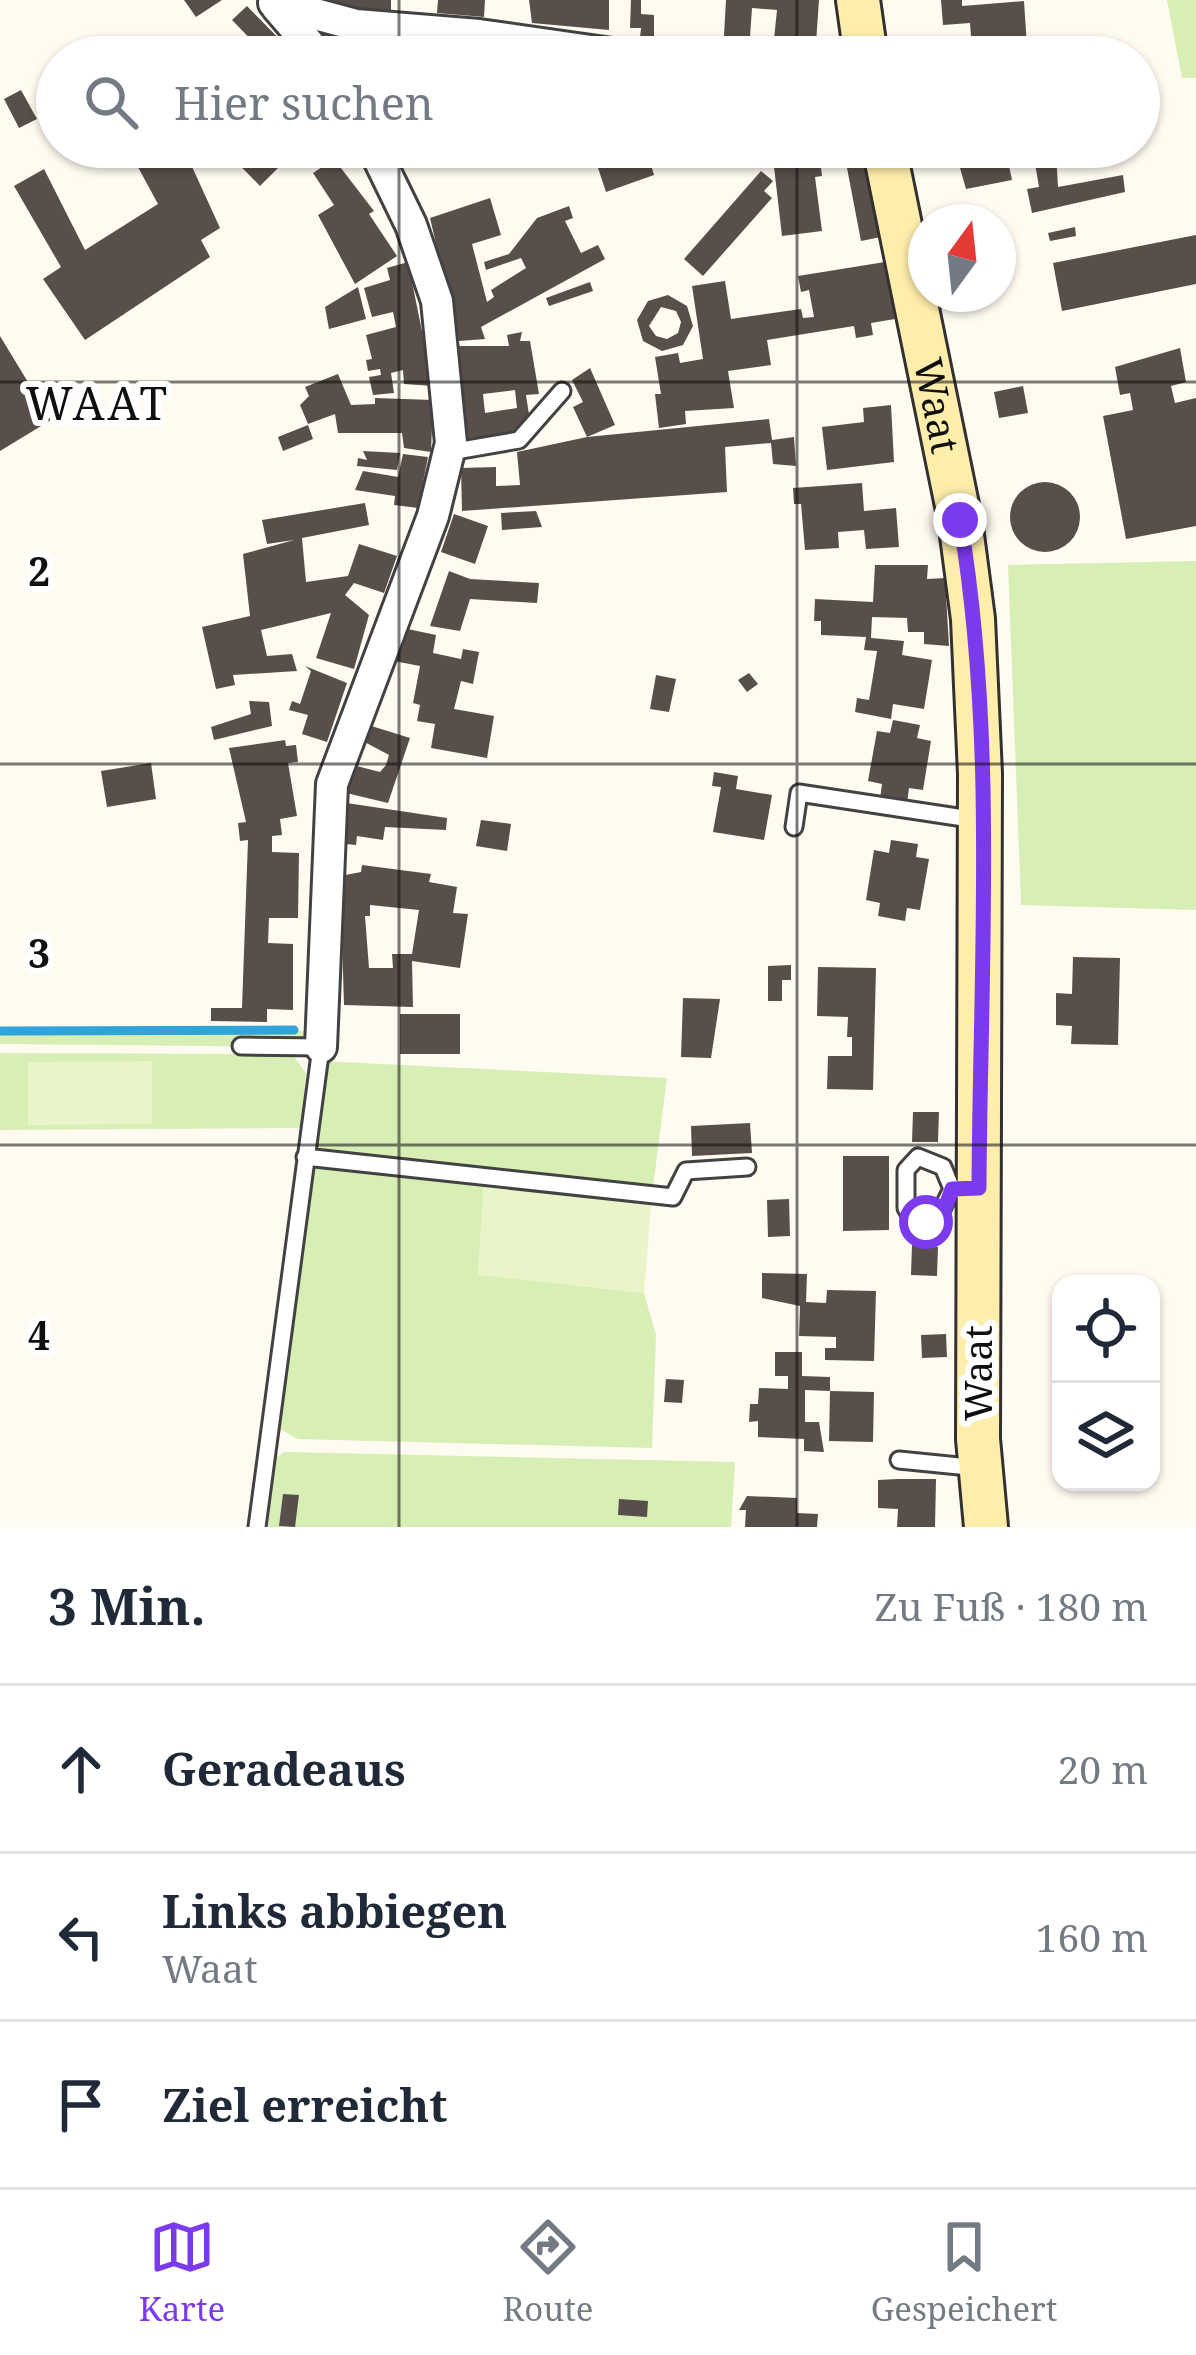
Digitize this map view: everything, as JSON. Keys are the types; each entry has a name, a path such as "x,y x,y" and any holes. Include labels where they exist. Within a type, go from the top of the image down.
{"main road":[{"path":"858,0 863,36"},
{"name":"Waat","path":"888,168 965,554 978,687 980,821 965,1189 986,1527"}],"street":[{"path":"272,2 356,25 476,36"},
{"path":"272,2 302,36"},
{"path":"433,36 439,31"},
{"path":"321,1047 332,784 434,516 450,452 449,387 437,301 383,168"}],"lane":[{"path":"450,452 519,440 562,391"},
{"path":"794,827 800,793 980,821"},
{"path":"241,1046 321,1047 257,1527"},
{"path":"305,1157 673,1197 686,1171 747,1167"},
{"path":"899,1460 979,1468"}],"green space":[{"path":"1167,0 1196,0 1196,78 1182,78"},
{"path":"1196,561 1196,910 1021,905 1008,565"},
{"path":"0,1031 322,1031 321,1047 0,1044"},
{"path":"0,1053 292,1054 306,1073 301,1128 0,1130"},
{"path":"152,1061 152,1124 28,1125 28,1062"},
{"path":"320,1061 667,1078 652,1195 485,1177 478,1274 644,1293 656,1335 652,1448 298,1439 280,1429 279,1396"},
{"path":"484,1177 652,1195 644,1293 478,1275"},
{"path":"285,1452 735,1462 731,1527 264,1527 273,1459"}],"building":[{"path":"184,0 222,0 196,17"},
{"path":"303,0 391,0 391,11 346,9"},
{"path":"438,0 485,0 484,17 437,13"},
{"path":"529,0 609,0 609,30 532,23"},
{"path":"631,0 641,0 641,14 654,15 654,36 640,36 641,28 630,28"},
{"path":"726,0 819,0 816,36 774,36 777,10 752,8 750,36 724,36"},
{"path":"941,0 962,0 962,6 1024,1 1026,36 971,36 970,23 943,25"},
{"path":"247,6 276,36 248,36 232,20"},
{"path":"21,90 36,120 19,128 4,99"},
{"path":"138,168 193,168 220,228 201,240 210,257 85,340 43,279 61,267 14,186 44,169 85,250 158,204"},
{"path":"242,168 278,168 260,186"},
{"path":"341,168 374,211 369,214 397,256 355,284 318,215 334,205 313,173"},
{"path":"598,168 652,168 654,175 606,192"},
{"path":"774,168 821,168 822,176 815,177 822,231 782,236"},
{"path":"847,168 866,168 881,237 861,241"},
{"path":"960,168 1009,168 1012,180 966,189"},
{"path":"1036,168 1057,168 1058,187 1123,175 1125,192 1032,213 1027,189 1039,187"},
{"path":"761,171 773,181 764,191 772,198 703,276 684,259"},
{"path":"490,198 501,235 472,244 487,302 494,297 491,290 526,268 521,258 486,270 484,262 509,254 537,218 569,206 573,218 565,221 581,253 598,245 605,259 481,327 485,339 459,341 430,218"},
{"path":"1075,227 1076,236 1050,241 1048,233"},
{"path":"1196,235 1196,284 1062,311 1053,263"},
{"path":"408,262 433,386 404,384 403,370 391,373 394,393 373,395 369,377 381,375 380,369 368,371 366,360 372,359 366,335 396,327 393,312 372,317 364,288 390,280 387,268"},
{"path":"885,262 895,319 871,323 873,335 856,338 854,326 767,340 771,365 728,371 734,408 685,411 686,424 659,428 655,394 661,394 655,357 678,353 680,363 703,359 692,286 725,281 731,319 801,309 803,318 814,317 809,290 801,292 798,276"},
{"path":"590,282 593,291 549,306 546,298"},
{"path":"358,287 366,319 329,329 325,307"},
{"path":"668,295 687,306 693,326 683,345 662,351 643,341 637,320 648,301","holes":["661,307 676,311 681,322 678,333 667,339 656,336 649,326"]},
{"path":"522,332 520,341 530,341 539,394 526,395 530,421 514,434 468,441 459,346 509,346 507,335","holes":["515,390 517,408 485,413 483,394"]},
{"path":"0,336 51,420 0,451"},
{"path":"1180,348 1186,382 1171,386 1175,403 1196,398 1196,526 1126,539 1103,416 1133,410 1130,393 1120,395 1115,367"},
{"path":"590,368 615,425 587,437 573,407 583,402 572,380"},
{"path":"338,374 351,405 375,404 375,398 433,400 431,452 404,448 402,433 338,433 335,414 308,424 300,405 309,396 305,387"},
{"path":"1023,386 1028,413 999,418 994,392"},
{"path":"891,405 894,462 827,470 822,427 864,422 863,408"},
{"path":"769,419 772,440 794,437 796,466 773,464 771,443 725,447 727,492 462,511 461,468 496,467 496,486 520,485 517,452 587,437"},
{"path":"308,425 313,439 283,451 278,437"},
{"path":"363,451 400,453 397,470 357,466 358,458 367,460"},
{"path":"403,454 428,457 418,508 394,505 395,496 355,490 363,471 398,477"},
{"path":"1045,482 1070,492 1080,517 1070,542 1045,552 1020,542 1010,517 1020,492"},
{"path":"862,483 864,511 896,508 899,547 866,549 864,530 838,532 839,548 805,550 801,504 794,504 793,488"},
{"path":"365,503 369,525 302,538 306,582 348,576 359,544 397,556 384,593 354,583 345,595 369,615 354,669 316,658 331,613 261,630 267,656 292,654 297,671 233,675 235,685 216,689 202,627 250,616 243,554 294,540 267,544 262,520"},
{"path":"536,511 542,527 502,530 501,513"},
{"path":"454,514 488,526 475,564 441,552"},
{"path":"875,565 928,565 927,579 945,578 949,646 924,644 924,632 908,632 907,618 872,617 871,638 904,641 902,655 932,660 924,709 893,704 891,719 855,712 857,698 869,700 877,651 864,650 866,637 821,635 821,621 814,621 815,599 873,602"},
{"path":"449,571 470,579 539,583 537,603 470,599 460,631 430,626"},
{"path":"403,628 436,635 433,653 461,659 463,649 479,652 473,684 461,681 454,709 494,716 487,758 431,748 435,724 417,721 420,705 413,703 420,666 394,661"},
{"path":"305,666 347,683 327,742 302,734 308,715 289,710 292,701 300,704 311,671"},
{"path":"749,673 758,684 747,692 738,680"},
{"path":"656,675 676,679 669,712 650,709"},
{"path":"249,701 269,702 272,726 214,740 211,727 251,714"},
{"path":"893,720 920,725 917,738 931,741 923,790 909,788 907,803 880,799 882,784 868,781 877,731 890,733"},
{"path":"365,724 410,738 388,803 342,792 349,764 380,772 386,765 389,755 359,739"},
{"path":"285,740 286,746 296,745 298,762 288,763 297,816 280,819 282,835 272,836 272,852 299,853 298,918 269,918 268,943 293,944 293,1010 267,1009 267,1022 211,1021 211,1008 242,1008 248,840 240,841 238,823 246,822 229,748"},
{"path":"151,763 156,799 107,807 101,771"},
{"path":"714,772 738,776 736,789 772,795 764,840 713,832 721,787 712,786"},
{"path":"340,802 447,818 446,830 385,827 383,840 357,836 356,845 336,843"},
{"path":"481,820 511,824 507,851 476,846"},
{"path":"891,840 918,844 916,857 929,859 920,910 907,908 905,921 878,916 880,903 866,900 874,850 889,853"},
{"path":"362,865 431,874 429,882 457,887 453,913 468,914 460,968 412,961 413,1007 344,1005 340,876 361,872","holes":["370,905 419,910 412,954 392,954 393,968 369,968 365,916 370,916"]},
{"path":"1073,957 1120,958 1118,1045 1071,1044 1072,1026 1056,1025 1056,993 1072,994"},
{"path":"791,965 791,980 782,980 782,1001 768,1001 768,966"},
{"path":"818,967 876,968 873,1090 827,1089 828,1056 852,1056 852,1037 847,1037 848,1017 817,1016"},
{"path":"683,998 720,999 711,1058 681,1057"},
{"path":"400,1014 460,1014 460,1054 400,1054"},
{"path":"913,1112 939,1112 938,1142 912,1142"},
{"path":"750,1123 752,1153 692,1156 691,1126"},
{"path":"843,1156 889,1156 889,1230 843,1231"},
{"path":"789,1199 790,1236 768,1237 767,1200"},
{"path":"912,1245 938,1247 937,1276 911,1275"},
{"path":"762,1273 807,1274 806,1302 826,1303 827,1290 876,1291 874,1361 825,1360 825,1348 836,1348 836,1337 799,1336 800,1306 762,1298"},
{"path":"946,1334 947,1357 922,1358 921,1335"},
{"path":"775,1352 802,1352 802,1376 830,1377 830,1391 805,1390 805,1422 819,1422 824,1452 804,1451 804,1439 758,1437 758,1421 749,1422 750,1404 758,1404 759,1388 788,1389 788,1376 775,1376"},
{"path":"666,1379 684,1380 682,1403 664,1402"},
{"path":"830,1391 874,1392 873,1442 829,1441"},
{"path":"936,1479 935,1527 897,1527 898,1509 878,1508 878,1480"},
{"path":"283,1494 299,1495 295,1527 279,1526"},
{"path":"747,1496 797,1498 797,1513 818,1514 817,1527 745,1527 746,1510 739,1510"},
{"path":"619,1499 648,1501 647,1517 618,1515"}],"waterway":[{"path":"0,1031 294,1030"}],"district":[{"name":"WAAT","path":"98,404"}],"route":[{"path":"926,1222 936,1221 944,1211 952,1189 979,1188 978,687 960,520"}]}
